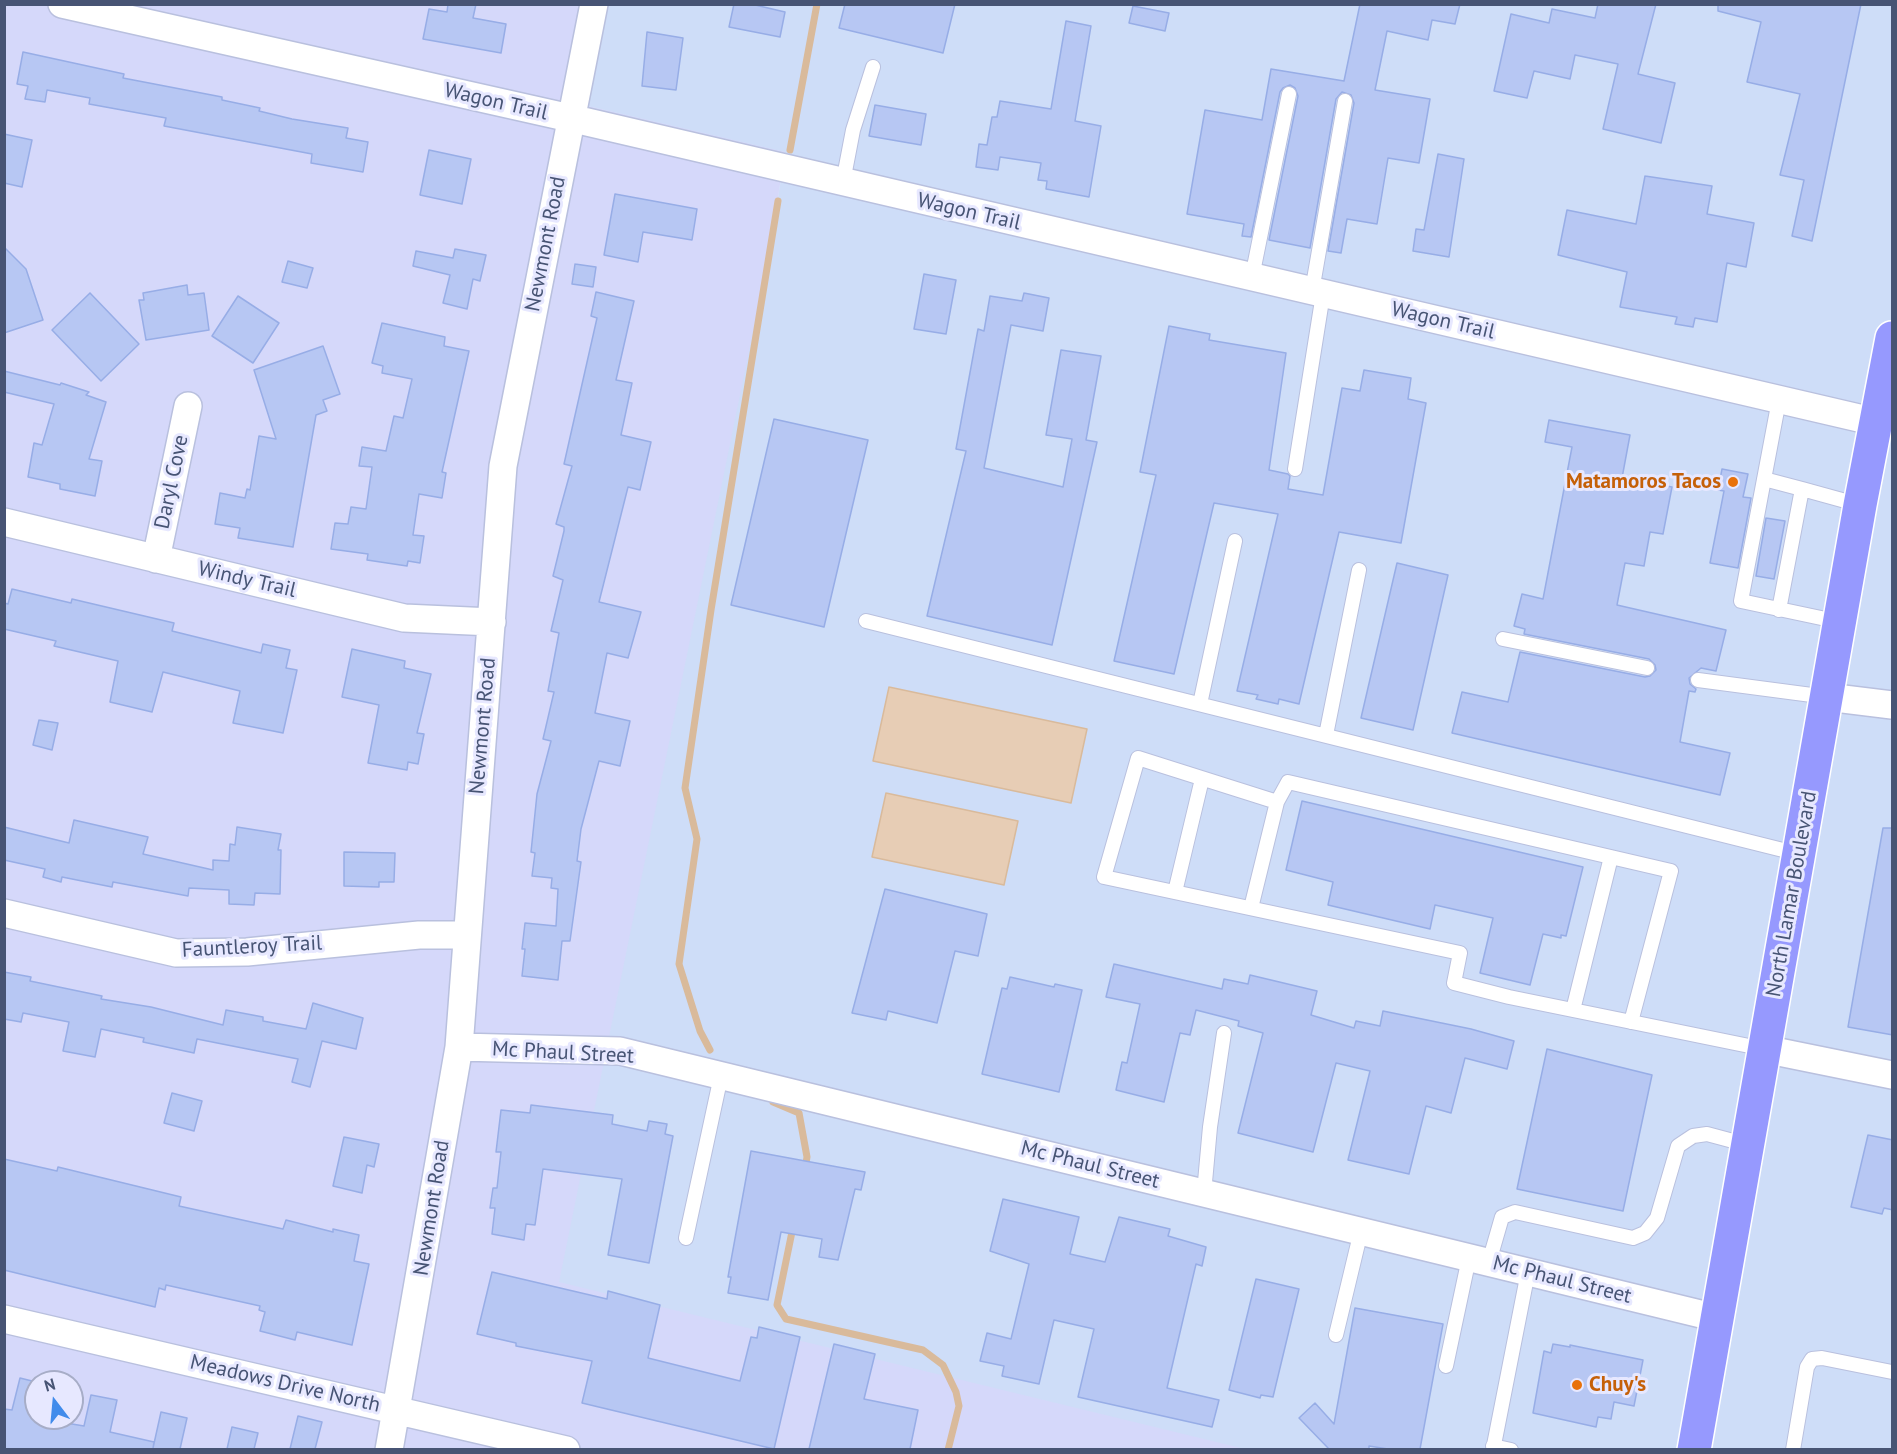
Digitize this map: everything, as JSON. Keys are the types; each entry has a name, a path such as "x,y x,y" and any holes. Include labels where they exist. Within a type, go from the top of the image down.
{"main road":[{"name":"North Lamar Boulevard","path":"1694,1449 1860,505 1893,338"}],"street":[{"name":"Wagon Trail","path":"62,4 570,118 1876,422"},
{"name":"Newmont Road","path":"389,1449 398,1409 459,1047 503,466 594,4"},
{"name":"Daryl Cove","path":"156,559 188,406"},
{"name":"Windy Trail","path":"4,522 404,618 492,622"},
{"path":"1827,697 1893,705"},
{"name":"Fauntleroy Trail","path":"4,914 176,953 247,952 419,935 467,935"},
{"name":"Mc Phaul Street","path":"459,1047 620,1051 1717,1318"},
{"path":"1764,1050 1893,1075"},
{"name":"Meadows Drive North","path":"4,1319 566,1449"}],"lane":[{"path":"843,182 853,130 873,67"},
{"path":"1252,277 1261,244 1289,94"},
{"path":"1295,469 1345,101"},
{"path":"1779,400 1741,601 1840,622"},
{"path":"1764,479 1860,505"},
{"path":"1779,610 1802,489"},
{"path":"1200,704 1235,541"},
{"path":"1326,735 1359,570"},
{"path":"866,621 1799,854"},
{"path":"1503,639 1647,668"},
{"path":"1698,680 1827,697"},
{"path":"1277,802 1138,758 1104,877 1460,953 1454,984 1764,1050"},
{"path":"1175,892 1202,778"},
{"path":"1251,908 1277,802 1288,782 1671,871 1631,1022"},
{"path":"1573,1010 1611,857"},
{"path":"1204,1193 1210,1127 1224,1033"},
{"path":"686,1238 721,1076"},
{"path":"1446,1366 1479,1260 1502,1217 1515,1212 1633,1238 1645,1233 1657,1218 1678,1146 1693,1136 1707,1134 1748,1145"},
{"path":"1336,1335 1361,1231"},
{"path":"1511,1449 1493,1448 1528,1272"},
{"path":"1793,1449 1807,1367 1812,1359 1822,1358 1893,1372"}],"shaded area":[{"path":"603,4 607,5 589,106 785,151 772,238 1246,1449 5,1450 5,5"},
{"path":"603,5 1892,5 1892,1449 1245,1449 559,1282 772,238 785,152 588,106 607,6"},
{"path":"889,687 1087,729 1071,803 873,761"},
{"path":"886,793 1018,821 1004,885 872,857"}],"building":[{"path":"448,4 476,4 473,18 506,24 501,53 423,39 429,9 447,12"},
{"path":"734,4 751,4 785,12 780,37 729,27"},
{"path":"845,4 955,4 943,53 839,28"},
{"path":"1360,4 1460,4 1455,24 1432,20 1428,40 1387,31 1375,90 1430,99 1419,163 1388,158 1377,224 1347,219 1341,253 1328,251 1354,103 1351,95 1342,92 1336,99 1310,248 1269,240 1298,96 1295,88 1290,85 1280,92 1251,237 1242,236 1244,224 1187,214 1205,110 1262,120 1271,69 1344,81"},
{"path":"1598,4 1656,4 1638,74 1675,83 1661,143 1603,129 1618,64 1575,55 1570,79 1534,71 1527,98 1494,91 1511,14 1549,23 1552,9 1595,18"},
{"path":"1718,4 1861,4 1812,241 1792,236 1804,180 1780,175 1800,94 1747,82 1761,22 1718,11"},
{"path":"1133,6 1169,13 1165,31 1129,23"},
{"path":"1066,21 1091,26 1075,121 1101,126 1089,197 1046,189 1047,181 1038,180 1041,163 1000,157 998,170 976,167 979,144 987,145 992,117 997,117 1000,101 1051,109"},
{"path":"647,32 683,38 676,90 642,86"},
{"path":"23,52 124,74 123,78 222,97 222,100 260,108 259,111 292,119 348,128 346,138 368,142 363,172 311,163 312,154 164,126 166,118 89,104 90,98 47,90 45,102 25,99 28,86 17,84"},
{"path":"875,105 926,114 921,145 869,136"},
{"path":"4,134 32,140 22,187 4,183"},
{"path":"429,150 471,159 462,204 420,195"},
{"path":"1438,154 1464,159 1449,257 1413,251 1416,229 1424,230"},
{"path":"1645,176 1712,186 1707,214 1754,223 1746,267 1727,263 1717,322 1695,318 1693,327 1675,324 1677,317 1620,307 1627,272 1558,255 1567,210 1636,224"},
{"path":"615,194 697,209 692,240 643,232 638,262 604,255"},
{"path":"4,247 26,269 43,320 4,333"},
{"path":"455,249 486,255 480,281 473,279 467,309 443,303 450,275 413,266 416,251 453,258"},
{"path":"288,261 313,268 307,288 282,282"},
{"path":"575,264 596,267 593,287 572,284"},
{"path":"924,274 956,280 946,334 914,329"},
{"path":"187,285 188,295 204,293 209,330 146,340 139,300 144,300 143,293"},
{"path":"596,292 634,301 616,380 632,383 621,435 651,442 640,490 628,487 599,602 641,612 628,658 607,653 595,713 630,721 620,766 599,761 581,829 577,861 581,862 570,941 562,941 558,980 522,976 525,949 522,949 525,923 556,926 558,889 551,888 552,878 532,876 535,853 531,852 537,794 551,741 543,739 554,692 548,691 559,633 551,631 563,580 553,576 564,531 564,527 556,524 572,466 564,464 597,318 591,316"},
{"path":"90,293 139,344 101,381 52,330"},
{"path":"1024,293 1049,298 1043,331 1011,325 984,468 1063,487 1072,439 1046,435 1061,350 1101,356 1086,440 1097,442 1052,645 927,616 966,451 956,449 978,329 984,331 990,296 1022,301"},
{"path":"238,296 279,323 253,363 212,336"},
{"path":"382,323 445,337 444,346 469,351 442,472 446,473 442,498 419,494 413,535 424,536 420,563 408,561 407,566 367,560 368,554 331,549 335,523 348,524 351,507 366,509 372,467 359,466 362,447 386,451 394,416 403,418 412,379 382,373 383,366 372,363"},
{"path":"1169,326 1210,334 1209,340 1286,353 1269,470 1290,476 1288,489 1323,495 1342,388 1360,391 1364,370 1411,378 1408,399 1426,403 1401,543 1339,532 1299,704 1279,699 1278,704 1256,699 1258,695 1237,691 1278,514 1214,503 1174,674 1114,661 1156,475 1140,472"},
{"path":"323,346 340,394 323,400 327,411 316,415 293,547 238,538 240,528 215,524 220,493 245,498 247,489 250,490 259,436 276,439 254,370"},
{"path":"4,371 60,385 61,383 89,392 86,395 106,402 89,459 102,461 95,496 60,489 60,484 28,477 34,443 42,445 54,404 4,392"},
{"path":"774,419 868,440 824,627 731,605"},
{"path":"1549,420 1630,435 1622,478 1672,487 1663,534 1650,532 1644,566 1625,563 1617,605 1726,630 1716,671 1701,668 1689,678 1690,684 1696,689 1695,692 1689,691 1680,742 1730,753 1720,795 1452,733 1462,692 1508,702 1520,652 1645,677 1650,676 1656,670 1655,665 1649,659 1524,634 1525,629 1514,626 1522,594 1543,599 1572,447 1545,442"},
{"path":"1722,469 1748,474 1743,497 1751,498 1738,568 1710,563 1724,491 1718,490"},
{"path":"1766,518 1785,521 1774,579 1756,576"},
{"path":"1397,563 1448,575 1413,730 1361,718"},
{"path":"12,589 71,603 72,599 174,623 172,631 261,653 263,644 290,650 286,668 297,670 283,733 233,723 240,691 163,672 152,712 110,702 118,661 54,646 56,641 4,629 4,603 8,604"},
{"path":"352,649 405,661 404,668 431,674 417,733 424,734 418,764 408,762 407,770 368,763 379,705 342,697"},
{"path":"39,720 58,723 52,750 33,745"},
{"path":"1302,801 1583,867 1566,936 1561,935 1561,938 1543,934 1530,985 1480,973 1493,918 1435,905 1430,929 1328,905 1333,882 1286,870"},
{"path":"74,820 148,837 143,854 213,870 213,860 229,861 230,844 235,845 237,827 281,834 278,850 281,850 280,894 255,893 254,905 229,904 229,890 189,888 188,896 113,882 112,887 62,877 61,882 43,877 45,869 4,860 4,827 69,843"},
{"path":"1883,828 1893,828 1893,1035 1848,1027"},
{"path":"344,852 395,853 394,882 379,882 379,887 344,886"},
{"path":"885,889 987,914 978,956 955,951 937,1023 888,1011 886,1020 852,1013"},
{"path":"1114,964 1222,989 1224,979 1248,984 1250,975 1317,991 1311,1015 1354,1028 1356,1021 1380,1026 1383,1011 1471,1029 1514,1041 1507,1069 1465,1058 1451,1113 1426,1106 1409,1174 1348,1160 1370,1071 1336,1063 1313,1152 1238,1133 1263,1033 1238,1026 1239,1021 1196,1010 1190,1035 1180,1033 1164,1102 1116,1090 1122,1062 1127,1063 1140,1004 1106,997"},
{"path":"4,972 31,977 30,981 102,996 101,999 151,1007 223,1025 226,1010 263,1017 263,1021 306,1029 313,1003 363,1018 356,1049 322,1041 310,1087 292,1082 298,1059 197,1039 194,1053 143,1042 144,1038 101,1029 95,1057 63,1051 69,1022 23,1013 21,1022 4,1019"},
{"path":"1010,977 1054,987 1055,984 1082,990 1059,1092 982,1074 1002,988 1007,989"},
{"path":"1547,1049 1652,1075 1623,1211 1517,1189"},
{"path":"172,1093 202,1101 194,1131 164,1123"},
{"path":"531,1105 613,1115 612,1124 647,1131 649,1121 667,1124 665,1134 673,1136 649,1263 608,1255 622,1179 543,1169 535,1225 526,1224 524,1240 492,1234 495,1208 490,1208 493,1188 497,1188 501,1152 496,1152 501,1110 530,1113"},
{"path":"1868,1135 1893,1140 1893,1210 1884,1208 1882,1214 1851,1207"},
{"path":"344,1137 379,1144 374,1167 367,1165 362,1193 333,1186"},
{"path":"751,1151 865,1172 861,1190 855,1189 838,1260 819,1257 822,1239 781,1232 768,1300 728,1293 731,1277 728,1277"},
{"path":"4,1159 57,1171 58,1167 181,1197 179,1206 283,1229 286,1220 333,1232 333,1229 359,1235 354,1261 369,1264 352,1345 297,1332 295,1340 260,1331 265,1312 259,1310 260,1306 166,1285 165,1290 159,1288 155,1307 4,1270"},
{"path":"1003,1199 1079,1217 1070,1254 1105,1262 1119,1217 1170,1229 1168,1236 1206,1247 1202,1266 1196,1264 1167,1388 1219,1400 1212,1427 1078,1397 1094,1329 1054,1320 1039,1384 1002,1376 1004,1366 980,1361 987,1333 1011,1339 1029,1264 990,1251"},
{"path":"492,1272 607,1299 608,1291 660,1305 648,1358 740,1381 751,1337 757,1338 759,1327 800,1337 774,1449 582,1403 592,1361 516,1346 516,1343 477,1334"},
{"path":"1256,1279 1299,1289 1273,1397 1261,1395 1260,1398 1229,1390"},
{"path":"1355,1308 1443,1324 1420,1449 1388,1449 1369,1446 1369,1449 1329,1449 1299,1418 1315,1403 1334,1424"},
{"path":"834,1344 875,1354 864,1399 918,1410 910,1449 809,1449"},
{"path":"1553,1344 1570,1347 1570,1345 1643,1360 1634,1406 1614,1402 1611,1419 1598,1417 1596,1427 1533,1413 1544,1351 1551,1353"},
{"path":"20,1378 24,1379 24,1430 84,1430 91,1395 117,1400 110,1432 154,1442 153,1448 161,1412 187,1418 180,1449 4,1449 4,1409 12,1410"},
{"path":"298,1416 322,1422 315,1449 290,1449"},
{"path":"232,1427 258,1433 254,1449 227,1449"}],"waterway":[{"path":"790,150 817,4"},
{"path":"710,1050 700,1031 679,964 697,839 685,788 711,610 778,201"},
{"path":"773,1102 799,1113 807,1157 805,1169"},
{"path":"793,1227 777,1305 786,1319 923,1350 943,1365 956,1392 959,1406 948,1450"}],"place":[{"name":"Matamoros Tacos","path":"1733,482"},
{"name":"Chuy's","path":"1577,1385"}]}
